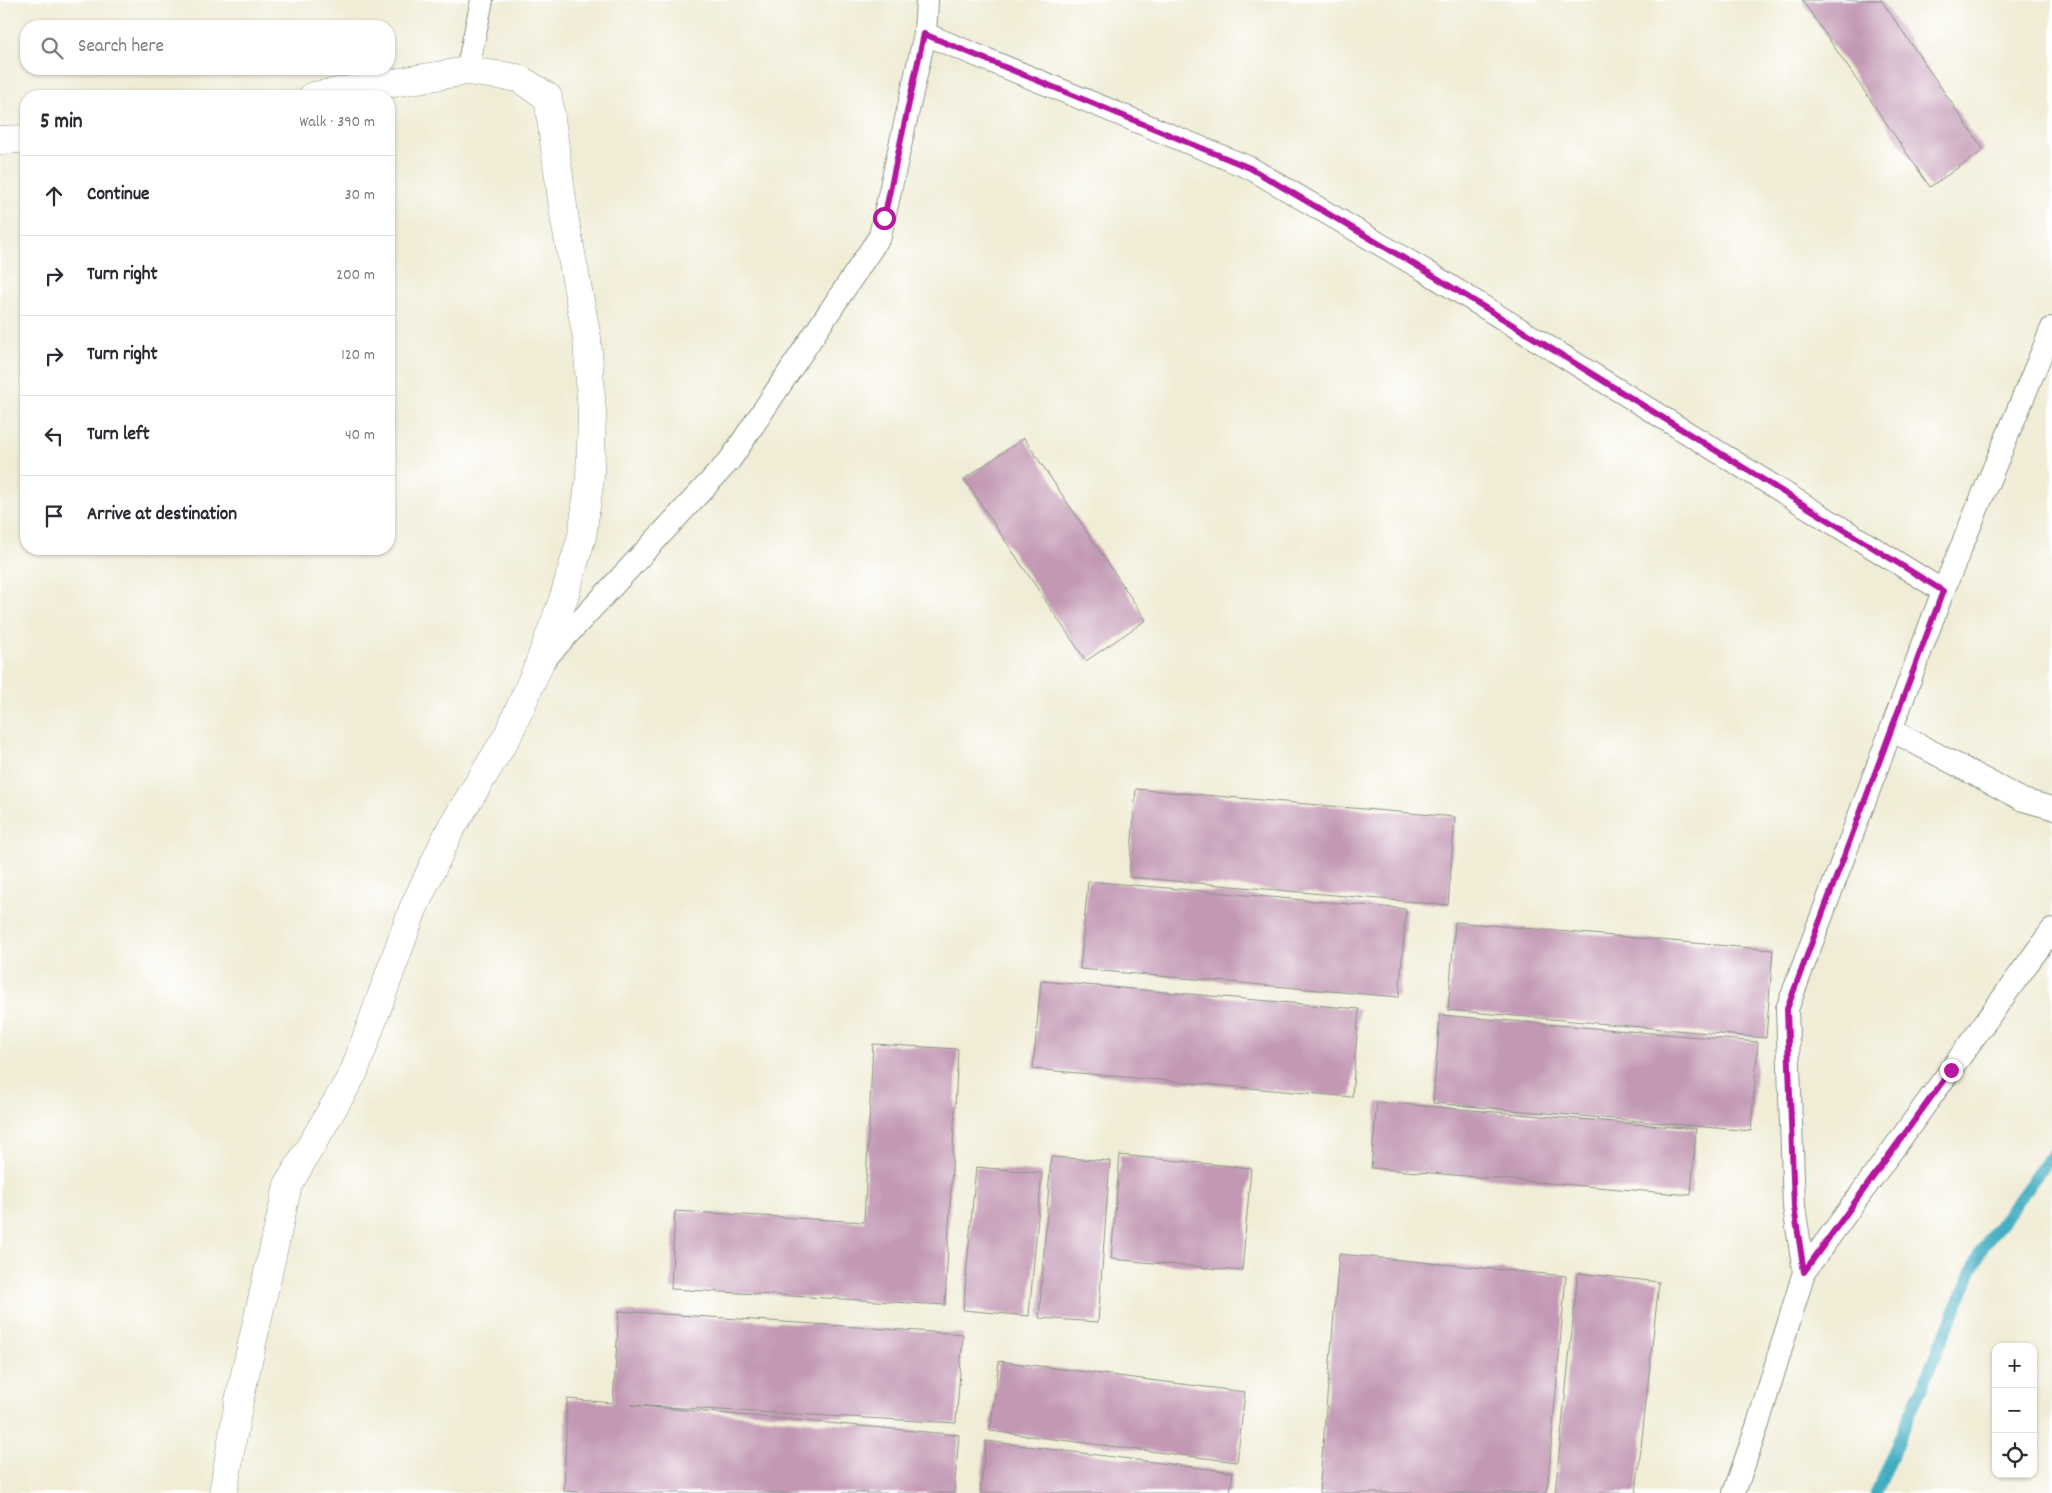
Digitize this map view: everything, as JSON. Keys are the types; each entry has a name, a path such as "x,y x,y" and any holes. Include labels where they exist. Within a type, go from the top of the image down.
{"street":[{"path":"223,1493 238,1402 288,1185 354,1072 413,909 450,830 508,735 538,667 563,600 582,536 590,477 592,414 587,338 565,222 548,97 518,78 467,71 350,90"},
{"path":"0,140 20,139"}],"lane":[{"path":"467,71 482,0"},
{"path":"538,667 730,460 880,236 924,34 927,0"},
{"path":"924,34 1250,168 1424,270 1943,591"},
{"path":"1804,1272 1794,1207 1787,1009 1943,591 2052,328"},
{"path":"1890,730 2023,800 2052,808"},
{"path":"1734,1493 1758,1424 1804,1272 2052,930"}],"building":[{"path":"1802,0 1881,0 1984,150 1930,187"},
{"path":"1024,438 1146,620 1086,661 964,479"},
{"path":"1136,789 1455,817 1448,905 1129,877"},
{"path":"1088,881 1406,909 1399,997 1080,969"},
{"path":"1455,922 1773,950 1766,1038 1448,1010"},
{"path":"1041,981 1359,1009 1352,1097 1033,1069"},
{"path":"1440,1015 1758,1042 1751,1131 1433,1103"},
{"path":"873,1044 958,1049 945,1305 671,1289 675,1211 864,1222"},
{"path":"1377,1102 1696,1129 1691,1195 1371,1168"},
{"path":"1120,1155 1251,1168 1242,1271 1111,1259"},
{"path":"1051,1157 1110,1161 1098,1322 1039,1318"},
{"path":"976,1167 1042,1173 1029,1316 963,1310"},
{"path":"1339,1254 1566,1276 1547,1493 1319,1493"},
{"path":"1578,1273 1659,1282 1636,1493 1555,1493"},
{"path":"619,1311 963,1334 956,1423 630,1405 959,1435 954,1493 593,1493 564,1491 567,1399 613,1403"},
{"path":"999,1361 1245,1392 1237,1462 990,1431"},
{"path":"986,1441 1233,1472 1230,1493 980,1493"}],"waterway":[{"path":"1876,1493 1981,1250 2052,1155"}],"route":[{"path":"884,218 924,34 1250,168 1424,270 1943,591 1787,1009 1794,1207 1804,1272 1951,1070"}]}
